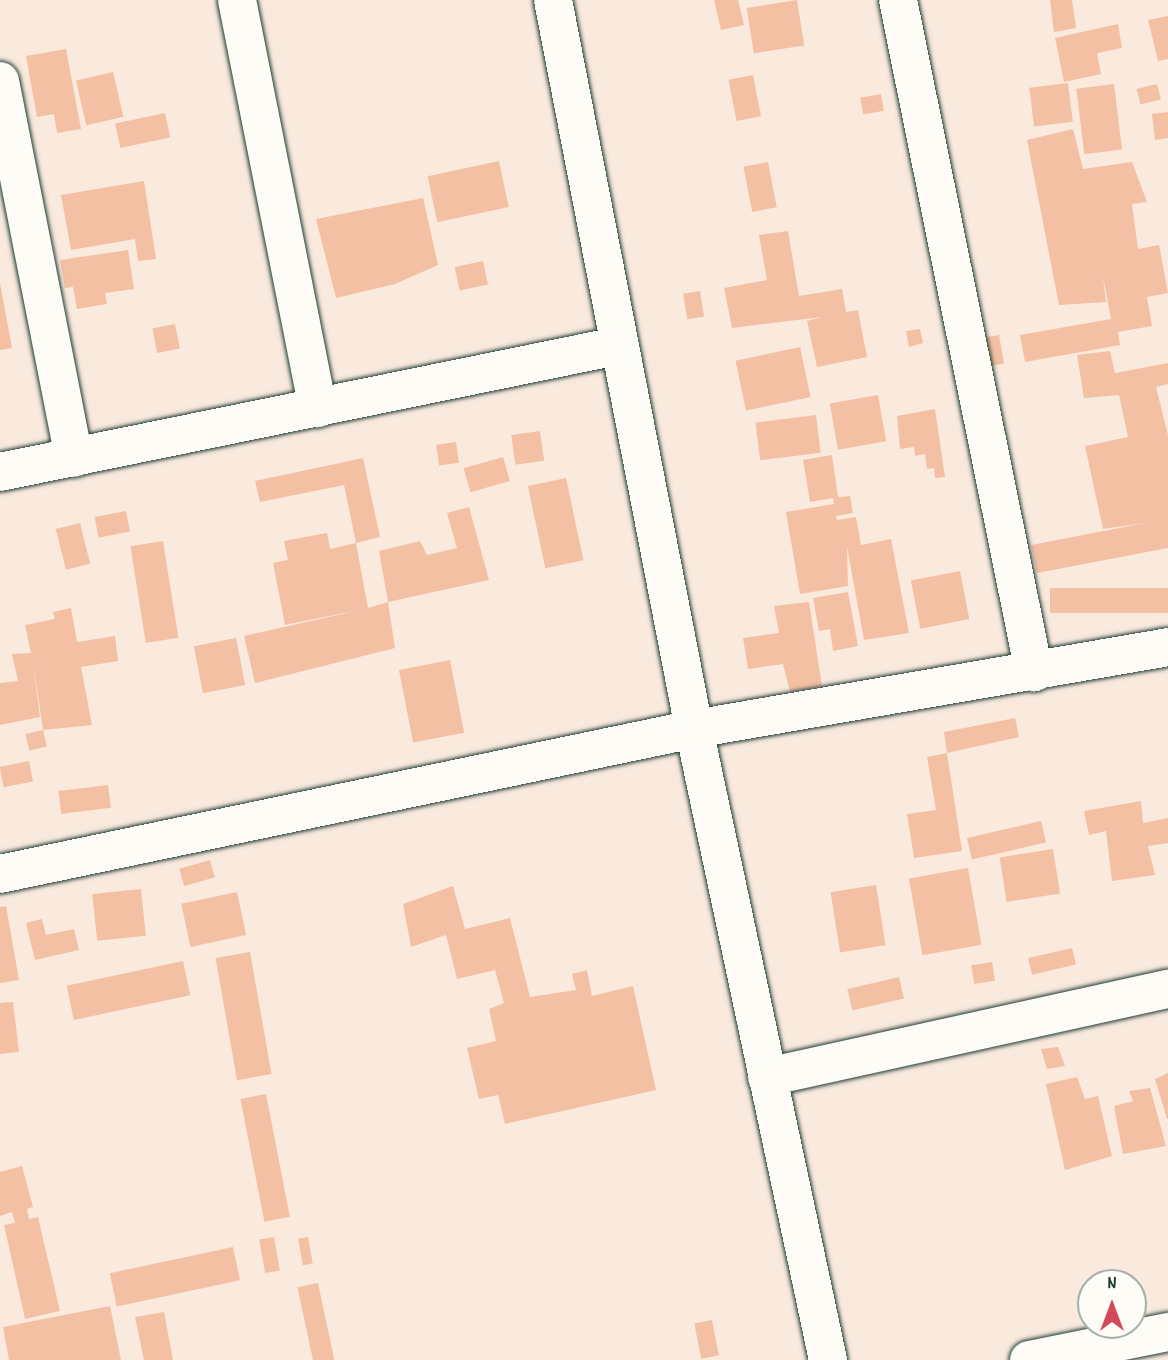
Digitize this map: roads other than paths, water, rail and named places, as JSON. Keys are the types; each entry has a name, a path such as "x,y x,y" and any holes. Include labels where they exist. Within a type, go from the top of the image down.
{"street":[{"path":"237,0 318,408"},
{"path":"553,0 617,346 694,729 828,1360"},
{"path":"898,0 1034,672"},
{"path":"0,81 74,458"},
{"path":"0,472 617,346"},
{"path":"0,874 694,729 1168,647"},
{"path":"767,1077 1168,989"},
{"path":"1029,1360 1168,1332"}]}
